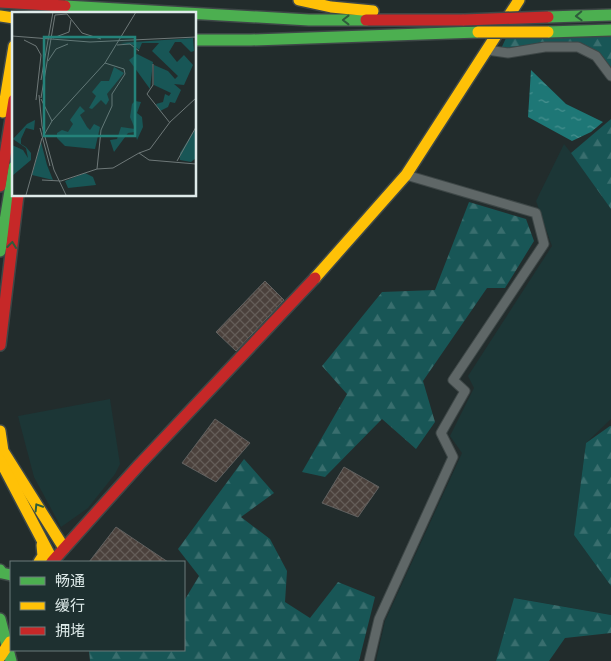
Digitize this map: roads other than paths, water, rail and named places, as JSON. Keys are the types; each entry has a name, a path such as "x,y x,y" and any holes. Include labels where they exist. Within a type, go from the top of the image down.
{"main road":[{"path":"65,6 101,0"},
{"path":"299,0 331,7 464,20"},
{"path":"53,561 139,465 326,266 406,175 519,0"},
{"path":"0,2 170,12"},
{"path":"196,14 309,20 464,20 611,15"},
{"path":"196,30 309,34 611,30"},
{"path":"196,40 251,40 478,32"},
{"path":"0,129 12,58"},
{"path":"0,186 12,112"},
{"path":"0,251 12,179"},
{"path":"0,345 19,196"},
{"path":"0,431 3,451 64,548"},
{"path":"0,460 52,561"},
{"path":"40,561 43,556 41,538"},
{"path":"0,619 9,644 11,661"},
{"path":"0,657 9,644"}],"street":[{"path":"487,50 508,54 545,47 578,47 596,56 611,76"},
{"path":"369,661 379,620 453,457 442,434 465,391 453,380 544,244 536,213 406,175"}],"water":[{"path":"531,70 566,104 603,122 591,132 572,141 528,117"}]}
